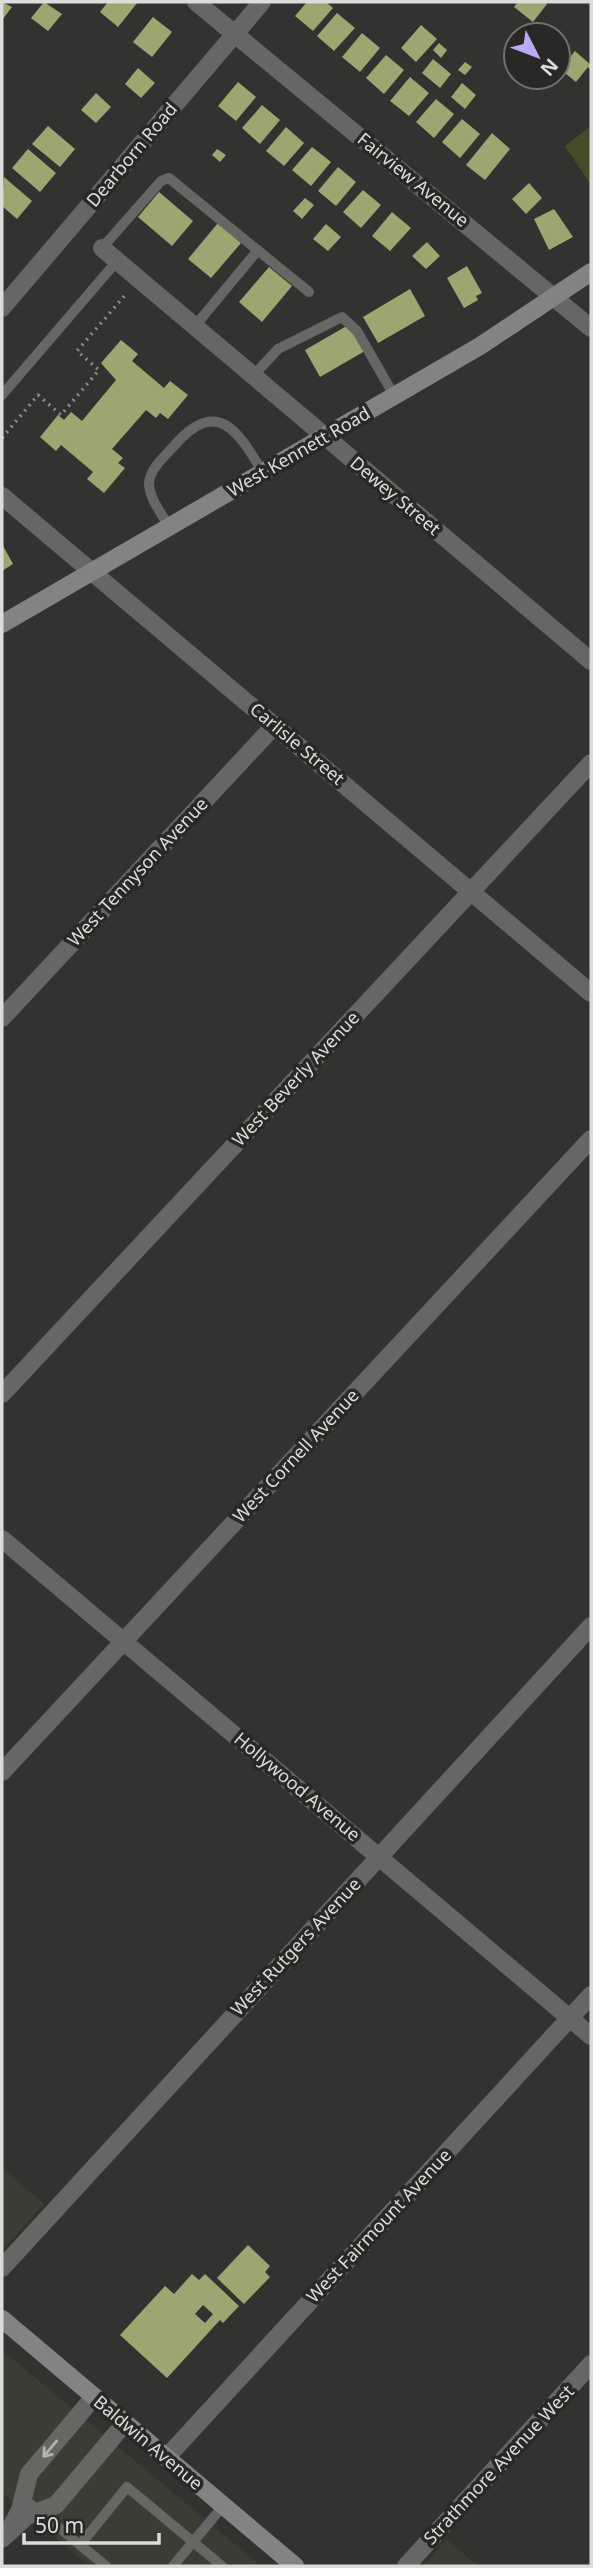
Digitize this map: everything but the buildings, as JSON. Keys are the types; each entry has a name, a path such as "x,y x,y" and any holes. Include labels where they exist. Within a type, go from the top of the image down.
{"street":[{"name":"Fairview Avenue","path":"196,2 591,328"},
{"name":"Dearborn Road","path":"2,308 262,2"},
{"name":"Dewey Street","path":"102,248 591,661"},
{"name":"West Kennett Road","path":"2,624 395,397 556,298 591,272"},
{"name":"Carlisle Street","path":"2,496 591,993"},
{"name":"West Tennyson Avenue","path":"2,1018 274,726"},
{"name":"West Beverly Avenue","path":"2,1394 591,763"},
{"name":"West Cornell Avenue","path":"2,1772 591,1139"},
{"name":"Hollywood Avenue","path":"2,1539 591,2036"},
{"name":"West Rutgers Avenue","path":"2,2268 591,1626"},
{"name":"West Fairmount Avenue","path":"166,2458 591,1995"},
{"name":"Baldwin Avenue","path":"4,2326 94,2397 291,2565"},
{"name":"Strathmore Avenue West","path":"406,2566 591,2364"},
{"path":"6,2534 23,2498 29,2474 94,2397"},
{"path":"6,2534 37,2511 55,2505 125,2424"}],"lane":[{"path":"102,248 161,181 169,178 309,292"},
{"path":"195,326 258,250"},
{"path":"2,395 117,261"},
{"path":"253,376 278,349 342,317 357,331 395,397"},
{"path":"169,527 150,491 151,475 194,426 215,421 232,428 242,438 263,473"},
{"path":"80,2544 127,2487 222,2566"},
{"path":"23,2498 106,2566"},
{"path":"173,2566 223,2506"}],"path":[{"path":"2,438 38,396 61,415 99,370 77,351 126,293"}],"shaded area":[{"path":"2,2168 44,2204 2,2250"},
{"path":"2,2350 261,2566 89,2566 2,2493"},
{"path":"446,2539 478,2566 424,2566"}],"green space":[{"path":"591,126 591,185 565,146"}]}
